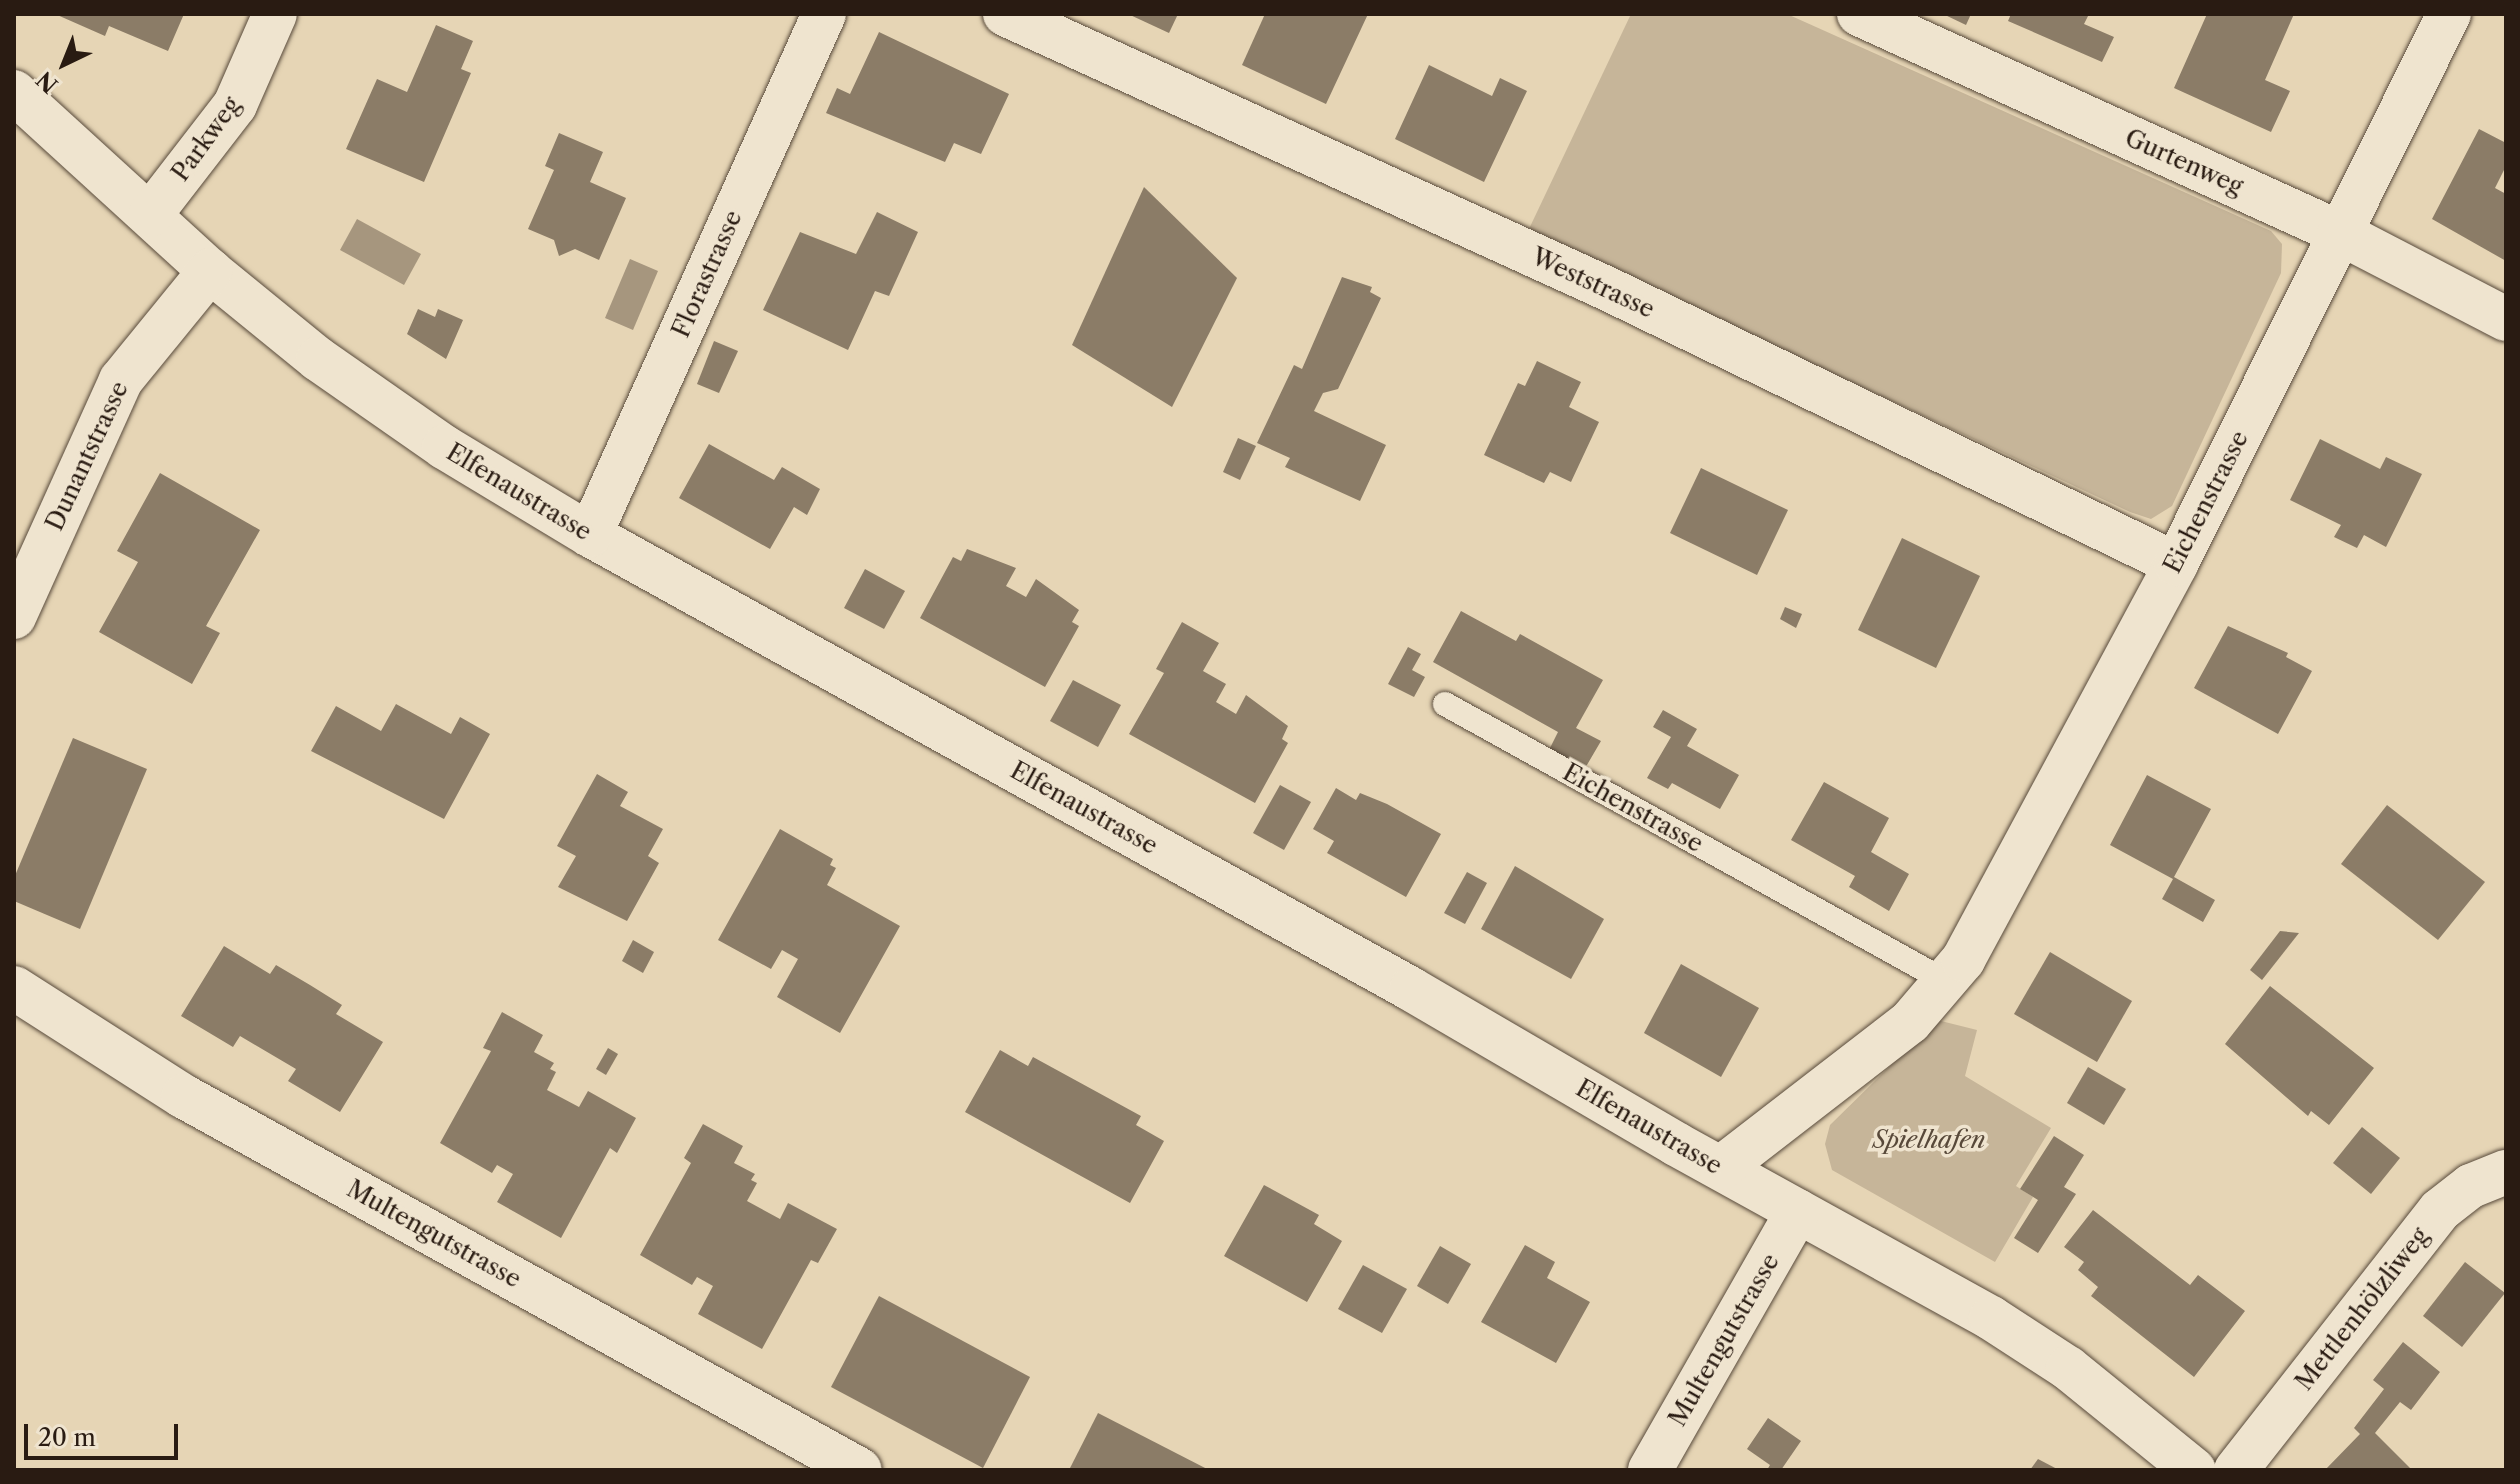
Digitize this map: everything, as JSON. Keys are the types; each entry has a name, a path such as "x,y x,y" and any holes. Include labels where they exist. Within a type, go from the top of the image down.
{"street":[{"name":"Parkweg","path":"150,215 235,105 275,14"},
{"name":"Florastrasse","path":"590,535 824,14"},
{"name":"Weststrasse","path":"1005,14 1606,288 2176,564"},
{"name":"Gurtenweg","path":"1859,14 2340,233 2506,319"},
{"name":"Eichenstrasse","path":"1721,1168 1910,1022 1947,982 2176,564 2449,14"},
{"name":"Elfenaustrasse","path":"14,92 210,271 378,404 590,535 1411,989 2016,1334 2134,1419 2194,1470"},
{"name":"Dunantstrasse","path":"14,617 121,380 210,271"},
{"name":"Multengutstrasse","path":"14,988 183,1096 860,1470"},
{"name":"Mettlenhölzliweg","path":"2236,1470 2440,1210 2471,1186 2506,1172"},
{"name":"Multengutstrasse","path":"1650,1470 1798,1211"}],"lane":[{"name":"Eichenstrasse","path":"1445,704 1947,982"}],"green space":[{"path":"1631,14 1787,14 2271,231 2282,244 2281,273 2172,506 2151,519 2130,512 1528,231"},
{"name":"Spielhafen","path":"1937,1020 1977,1030 1965,1076 2051,1128 2016,1186 2033,1197 1995,1262 1832,1170 1825,1144 1830,1125"}],"shaded area":[{"path":"357,219 421,254 404,285 340,250"},
{"path":"630,259 658,271 633,330 605,318"}],"building":[{"path":"55,14 184,14 168,51 109,26 105,36"},
{"path":"1128,14 1178,14 1169,33"},
{"path":"1265,14 1368,14 1326,104 1242,65"},
{"path":"1943,14 1971,14 1966,25"},
{"path":"2011,14 2089,14 2084,24 2114,37 2102,62 2008,21"},
{"path":"2207,14 2294,14 2265,80 2290,91 2271,132 2174,88"},
{"path":"436,25 473,41 461,69 471,73 424,182 346,149 377,79 407,92"},
{"path":"879,32 1009,94 981,154 954,143 945,162 826,113 837,88 850,94"},
{"path":"1429,65 1492,96 1500,78 1527,91 1484,182 1395,139"},
{"path":"2479,129 2506,143 2506,166 2495,188 2506,194 2506,261 2432,219"},
{"path":"559,133 603,152 590,182 626,198 599,260 575,249 559,256 554,240 528,229 554,170 545,166"},
{"path":"1144,187 1237,278 1172,407 1072,345"},
{"path":"877,212 918,232 889,296 875,291 848,350 763,310 800,232 856,254"},
{"path":"1342,277 1372,287 1370,292 1381,298 1338,389 1323,393 1314,411 1386,445 1360,501 1285,467 1290,458 1257,443 1294,365 1302,369"},
{"path":"418,309 435,317 438,309 463,320 446,359 407,334"},
{"path":"714,341 738,351 719,393 697,384"},
{"path":"1537,361 1581,382 1569,407 1599,422 1571,482 1550,472 1544,483 1484,455 1518,383 1525,386"},
{"path":"1238,438 1256,446 1240,480 1223,472"},
{"path":"2320,439 2380,469 2386,457 2422,474 2386,547 2364,535 2357,548 2334,537 2341,525 2290,500"},
{"path":"709,444 774,480 782,467 820,489 807,515 794,507 770,549 679,498"},
{"path":"1701,468 1788,510 1757,575 1670,533"},
{"path":"160,473 260,530 206,626 220,633 192,684 99,632 138,562 117,551"},
{"path":"1902,538 1980,576 1936,668 1858,630"},
{"path":"967,549 1016,568 1006,586 1026,597 1036,579 1079,610 1072,622 1079,626 1045,687 920,618 953,557 961,561"},
{"path":"865,569 905,591 884,629 844,608"},
{"path":"1785,607 1802,614 1796,628 1780,619"},
{"path":"1461,611 1516,641 1520,634 1603,680 1576,728 1601,741 1584,770 1549,750 1558,732 1433,662"},
{"path":"1182,622 1219,643 1203,671 1226,684 1216,702 1236,714 1246,695 1288,726 1282,739 1288,743 1255,803 1129,734 1164,673 1156,669"},
{"path":"2228,626 2288,653 2286,657 2312,671 2278,734 2194,688"},
{"path":"1408,647 1421,654 1412,670 1425,677 1414,697 1388,684"},
{"path":"1073,680 1121,705 1098,747 1050,721"},
{"path":"396,704 451,734 460,717 490,734 444,819 311,751 336,706 381,731"},
{"path":"1663,710 1697,729 1687,746 1739,775 1720,809 1672,783 1668,789 1647,778 1671,737 1653,727"},
{"path":"73,738 147,769 80,929 14,901 14,878"},
{"path":"597,774 628,792 620,806 663,829 648,856 659,863 627,921 558,887 576,856 557,846"},
{"path":"2147,775 2211,809 2174,877 2215,900 2203,922 2162,899 2173,879 2110,845"},
{"path":"1824,782 1889,818 1871,852 1909,874 1889,911 1849,887 1855,876 1791,840"},
{"path":"1280,785 1311,802 1284,850 1253,833"},
{"path":"1336,788 1356,800 1360,793 1387,804 1441,834 1406,897 1327,853 1334,841 1313,829"},
{"path":"2387,805 2485,882 2438,940 2341,864"},
{"path":"780,829 833,859 830,865 836,868 827,885 900,926 840,1033 777,997 798,959 782,950 771,969 718,940"},
{"path":"1515,866 1604,919 1571,979 1481,929"},
{"path":"1467,872 1487,883 1465,924 1444,913"},
{"path":"2280,931 2299,933 2262,980 2250,970"},
{"path":"633,940 654,952 643,973 622,961"},
{"path":"224,946 270,974 276,965 310,985 342,1005 336,1014 383,1042 340,1112 288,1081 296,1069 240,1036 233,1047 181,1016"},
{"path":"2050,952 2132,1001 2097,1062 2014,1014"},
{"path":"1681,964 1759,1008 1721,1077 1644,1033"},
{"path":"2270,986 2374,1068 2329,1125 2311,1111 2308,1116 2225,1044"},
{"path":"502,1012 543,1035 534,1052 554,1063 550,1069 556,1072 547,1090 579,1107 588,1091 636,1118 617,1153 610,1148 561,1238 497,1202 513,1174 497,1165 492,1173 440,1143 491,1051 483,1048"},
{"path":"608,1048 618,1054 606,1075 596,1069"},
{"path":"1000,1050 1028,1066 1033,1057 1141,1116 1136,1125 1164,1141 1130,1203 965,1112"},
{"path":"2088,1067 2126,1089 2104,1125 2067,1103"},
{"path":"703,1124 743,1146 734,1163 755,1174 751,1180 757,1183 747,1201 780,1219 788,1203 837,1229 818,1263 811,1260 762,1349 698,1314 713,1286 697,1277 692,1285 640,1255 691,1163 684,1158"},
{"path":"2362,1127 2400,1158 2371,1194 2333,1163"},
{"path":"2054,1136 2084,1155 2064,1187 2076,1194 2038,1253 2014,1238 2038,1200 2020,1189"},
{"path":"1264,1185 1319,1215 1314,1224 1342,1241 1307,1302 1224,1256"},
{"path":"2093,1210 2190,1285 2198,1275 2245,1311 2194,1377 2091,1296 2098,1287 2078,1270 2084,1262 2064,1247"},
{"path":"1525,1245 1555,1262 1547,1278 1590,1302 1556,1363 1481,1322"},
{"path":"1440,1246 1471,1264 1448,1304 1417,1286"},
{"path":"2465,1262 2505,1293 2462,1347 2423,1316"},
{"path":"1363,1265 1407,1289 1382,1333 1338,1309"},
{"path":"879,1296 1030,1377 983,1468 831,1387"},
{"path":"2403,1342 2440,1372 2411,1410 2400,1402 2375,1433 2412,1470 2325,1470 2360,1434 2354,1428 2384,1389 2373,1380"},
{"path":"1098,1413 1209,1470 1069,1470"},
{"path":"1768,1418 1801,1441 1781,1470 1767,1470 1770,1465 1747,1449"},
{"path":"2038,1459 2059,1470 2030,1470"}]}
